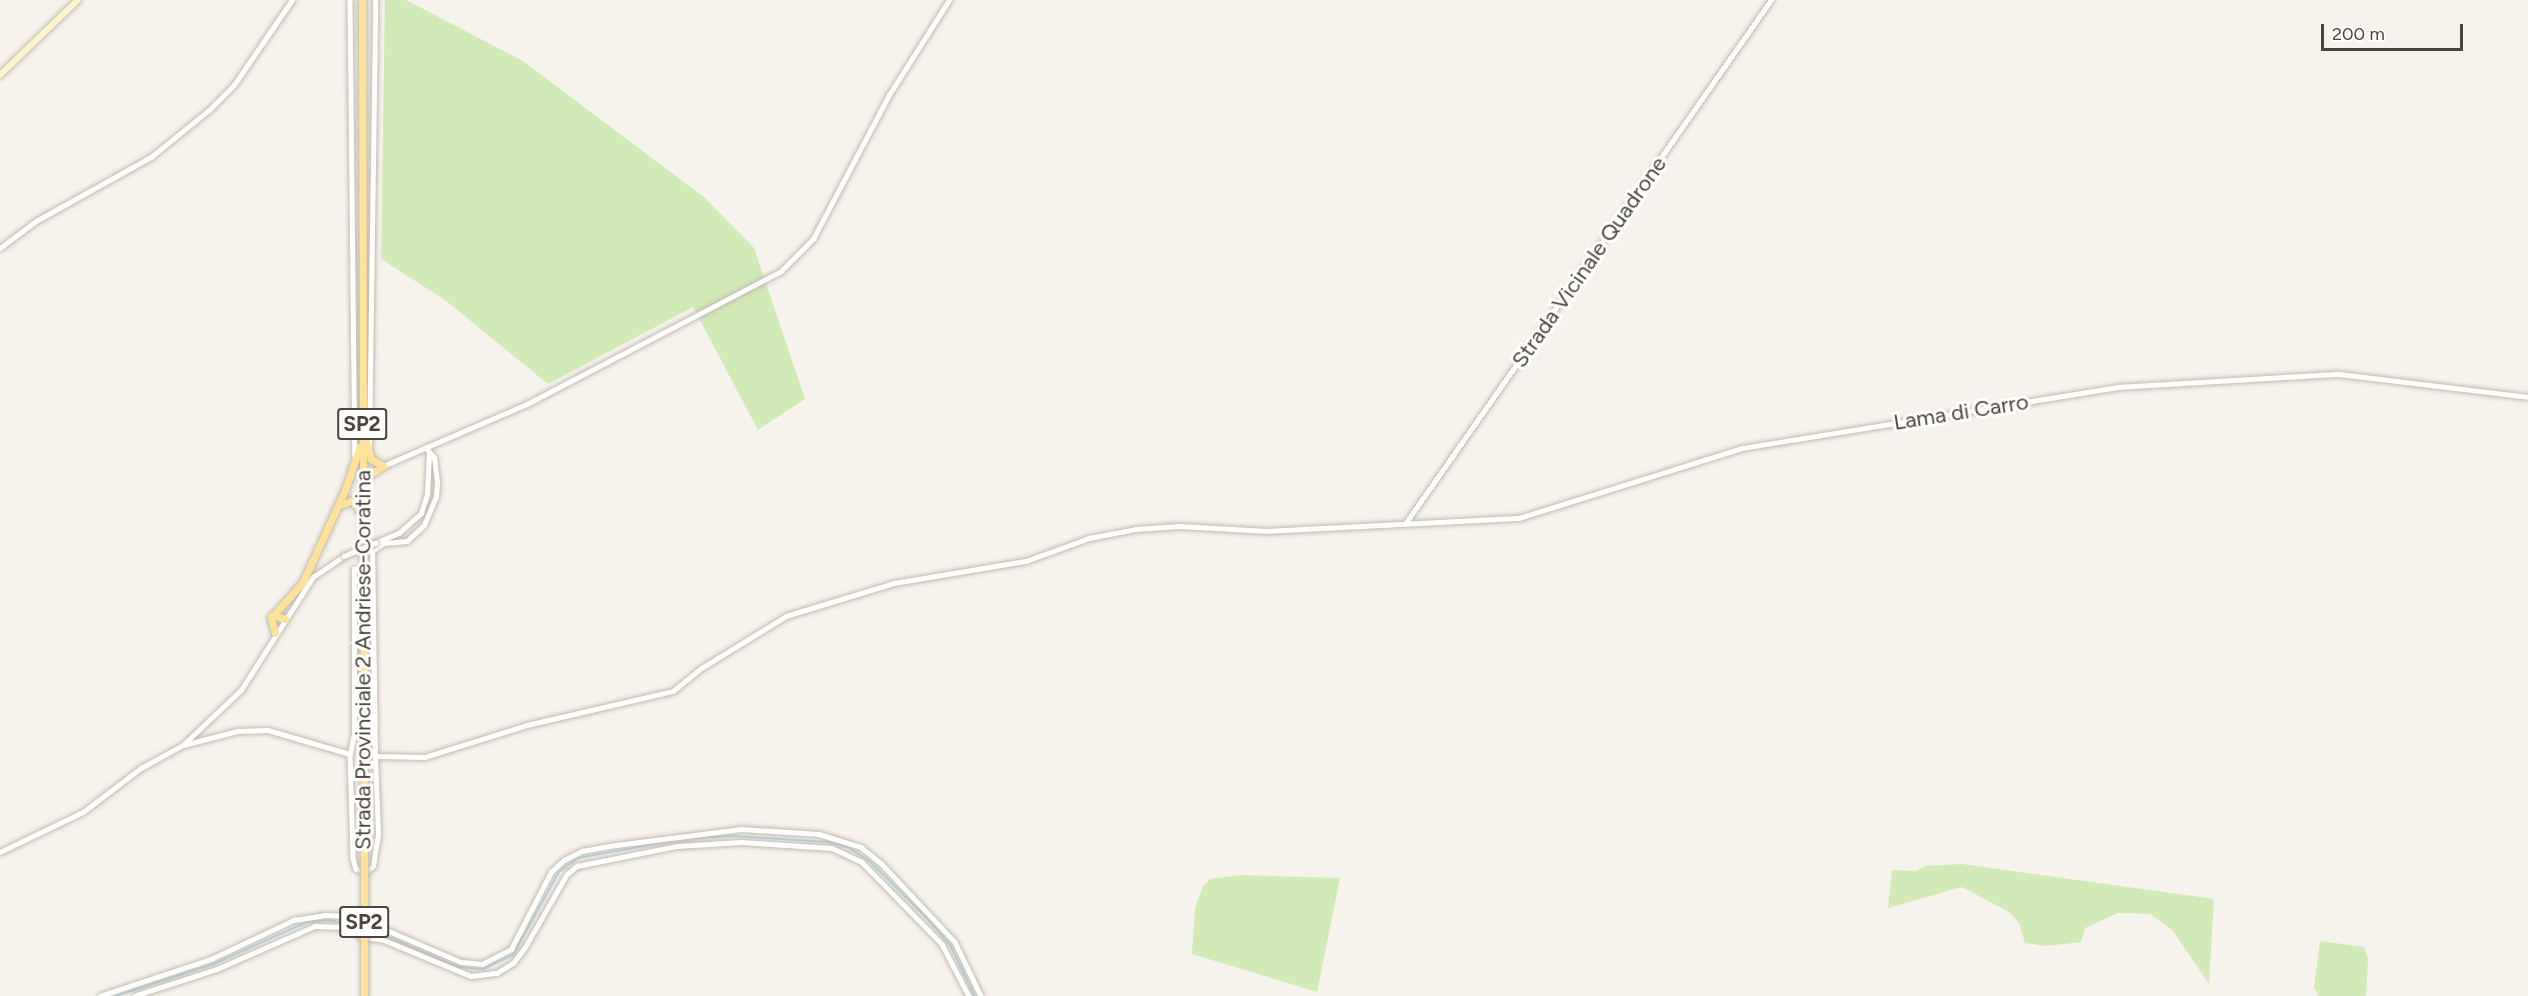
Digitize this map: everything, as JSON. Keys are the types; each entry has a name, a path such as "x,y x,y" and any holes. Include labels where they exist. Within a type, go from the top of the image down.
{"main road":[{"path":"0,75 78,0"},
{"name":"Strada Provinciale 2 Andriese-Coratina","path":"362,0 364,996"},
{"path":"362,428 371,459 383,466 369,475 363,489"},
{"path":"272,615 295,595 303,582 338,506 362,437"},
{"path":"338,506 353,500 363,517"},
{"path":"272,615 285,619"},
{"path":"272,615 275,633"}],"street":[{"path":"0,248 36,221 151,157 209,110 234,85 292,0"},
{"path":"350,0 355,462"},
{"path":"369,451 375,0"},
{"path":"383,466 428,450 527,404 780,272 813,239 889,95 949,0"},
{"name":"Strada Vicinale Quadrone","path":"1405,524 1771,0"},
{"name":"Lama di Carro","path":"375,756 425,757 526,725 673,691 700,669 786,616 894,583 1026,561 1089,538 1179,526 1268,531 1519,518 1742,448 2117,387 2339,374 2528,397"},
{"path":"183,745 241,690 275,633 314,577 344,556 399,533 421,513 427,495 428,450"},
{"path":"354,569 354,733 350,754 352,848 360,872 373,866 378,834 372,551 384,543 407,541 423,525 436,497 437,483 434,458 428,450"},
{"path":"0,852 82,812 141,768 183,745 238,731 268,730 350,754"},
{"path":"741,829 741,842"},
{"path":"100,996 212,959 307,916 343,914 412,940 461,962 482,964 503,955 522,932 551,872 564,860 582,851 616,845 741,829 838,837 861,847 882,864 954,942 981,996"},
{"path":"136,984 137,995 261,951 299,931 336,926 350,927 361,937 384,940 459,973 482,975 513,963 531,938 567,874 577,866 676,846 741,842 832,848 848,853 872,873 942,944 969,996"},
{"path":"616,845 618,858"},
{"path":"872,873 882,864"},
{"path":"522,932 531,938"},
{"path":"256,939 261,951"},
{"path":"407,951 412,940"}],"green space":[{"path":"385,0 406,0 523,61 705,198 754,248 805,399 758,430 693,307 548,384 445,300 381,259"},
{"path":"1962,864 2214,899 2209,984 2173,931 2150,914 2118,913 2085,928 2081,942 2046,946 2025,943 2019,923 2009,912 1962,887 1888,908 1892,870 1916,871 1925,866"},
{"path":"1240,875 1340,878 1317,992 1192,954 1195,908 1203,886 1210,879"},
{"path":"2320,941 2364,947 2368,959 2366,996 2319,996 2314,988"}],"waterway":[{"path":"367,928 458,967 483,969 513,955 559,872 578,858 688,838 735,836 828,842 848,847 871,862 927,918 951,946 975,996"},
{"path":"116,996 214,964 307,922 328,920 362,926"}]}
